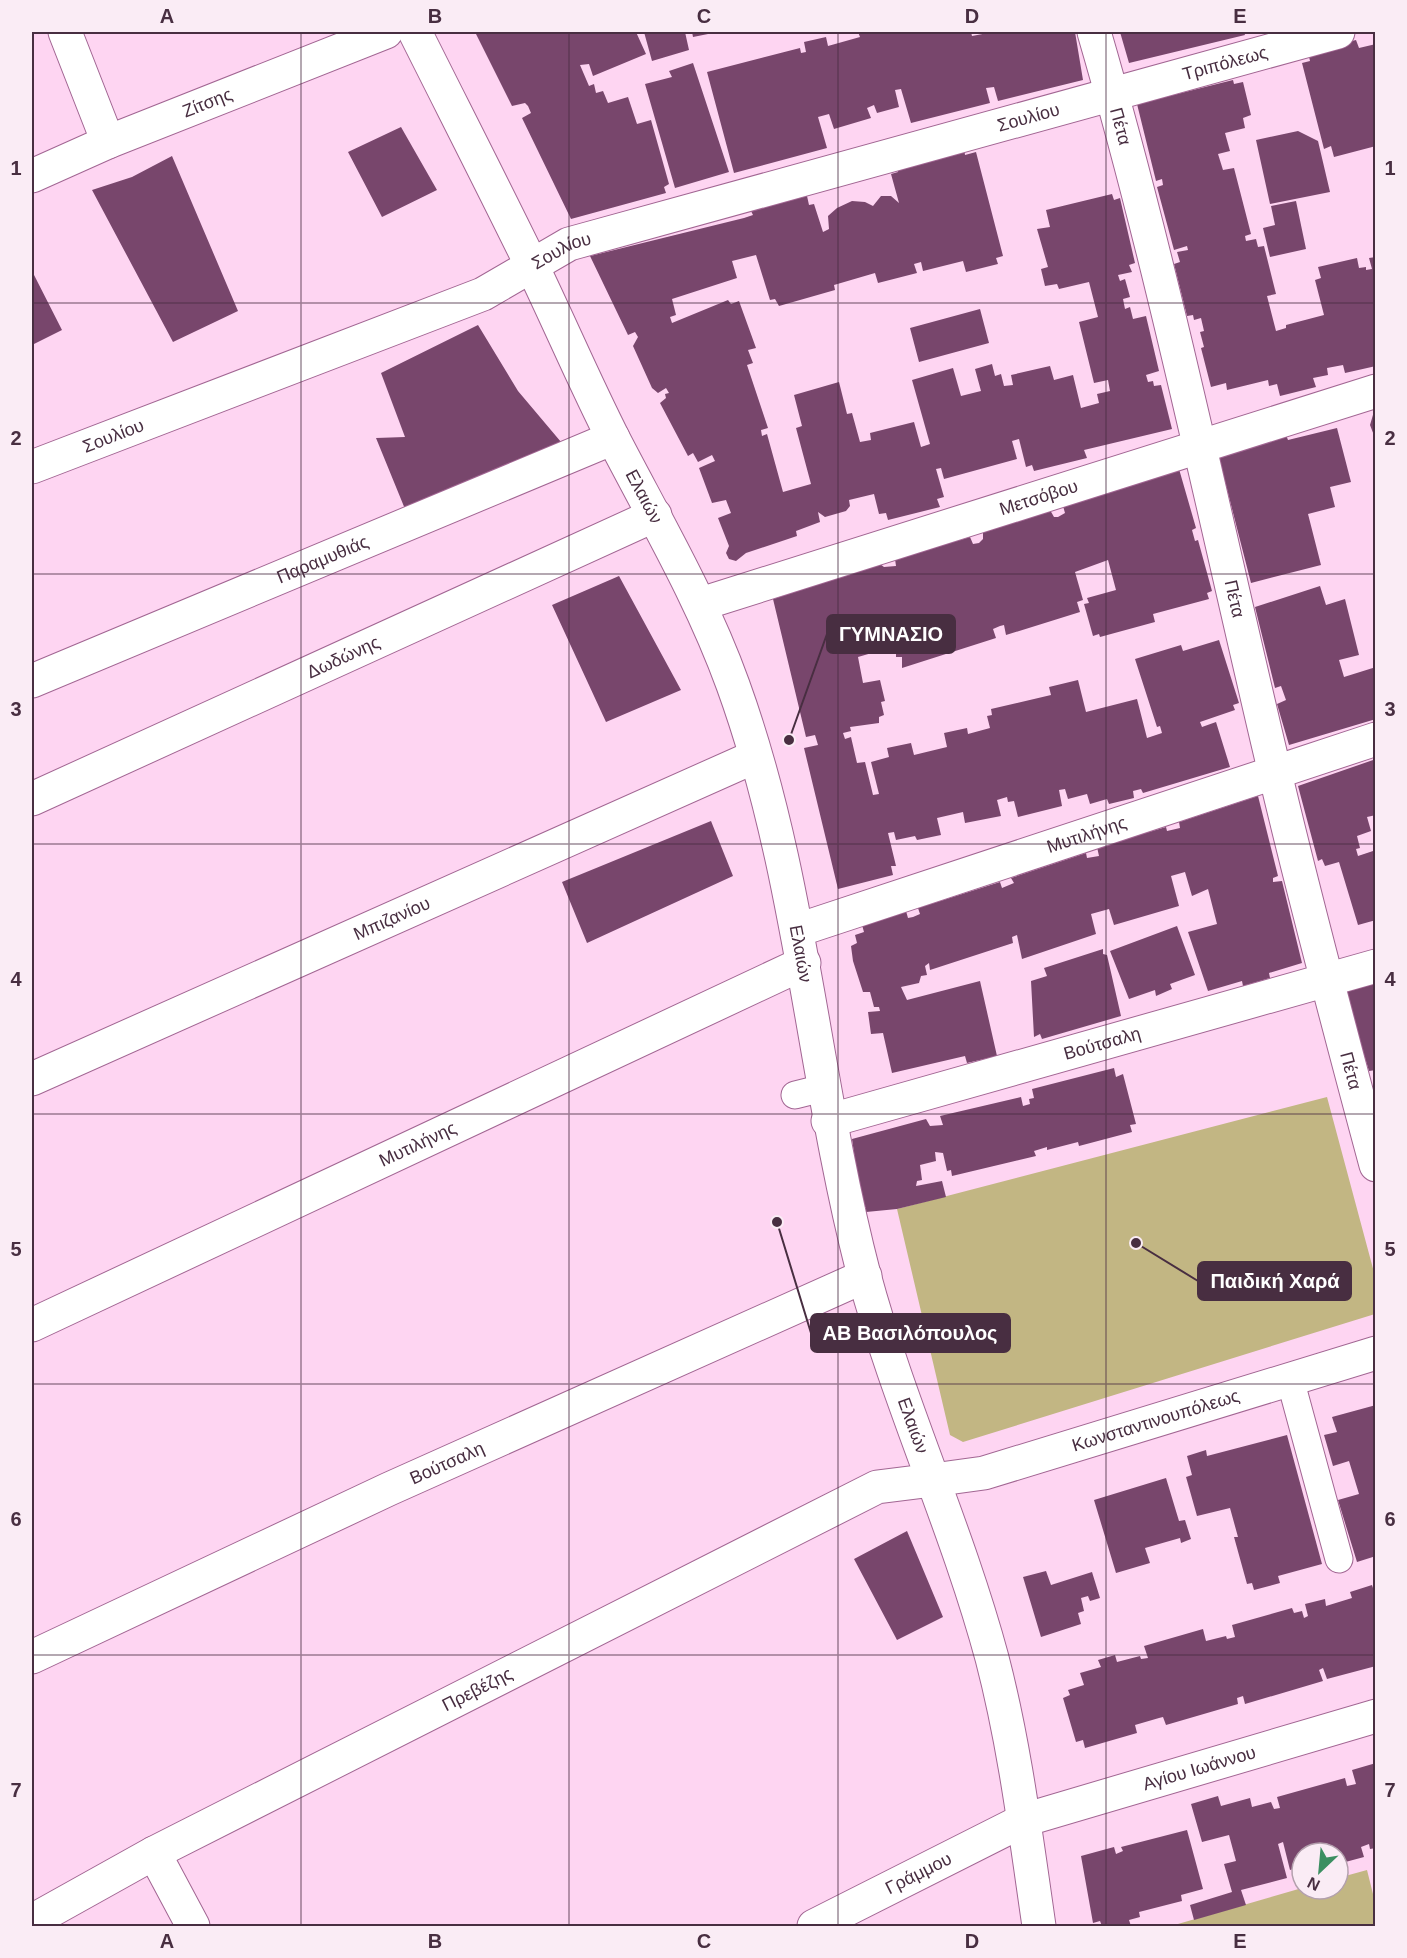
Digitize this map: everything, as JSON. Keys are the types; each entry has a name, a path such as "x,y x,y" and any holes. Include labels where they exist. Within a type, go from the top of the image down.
{"street":[{"path":"64,32 108,142"},
{"name":"Ζίτσης","path":"32,176 108,142 386,32"},
{"name":"Ελαιών","path":"415,32 531,265 613,438 700,604 734,687 798,930 804,963 809,1091 828,1121 865,1276 896,1380 933,1480 991,1654 1010,1734 1039,1926"},
{"name":"Πέτα","path":"1094,32 1113,96 1200,445 1275,774 1376,1165"},
{"name":"Τριπόλεως","path":"1113,96 1338,32"},
{"name":"Σουλίου","path":"32,467 483,294 569,244 1113,96"},
{"name":"Μετσόβου","path":"700,604 1376,391"},
{"name":"Παραμυθιάς","path":"32,681 613,438"},
{"name":"Δωδώνης","path":"32,799 655,515"},
{"name":"Μυτιλήνης","path":"798,930 1376,739"},
{"name":"Μπιζανίου","path":"32,1079 754,757"},
{"name":"Μυτιλήνης","path":"32,1325 804,963"},
{"name":"Βούτσαλη","path":"828,1121 1376,966"},
{"name":"Βούτσαλη","path":"32,1658 388,1489 865,1276"},
{"name":"Κωνσταντινουπόλεως","path":"933,1480 984,1473 1376,1353"},
{"name":"Πρεβέζης","path":"32,1922 154,1853 878,1487 933,1480"},
{"name":"Αγίου Ιωάννου","path":"1024,1820 1376,1716"},
{"name":"Γράμμου","path":"814,1926 1024,1820"},
{"path":"154,1853 193,1926"}],"lane":[{"path":"1290,1379 1339,1559"}],"shaded area":[{"path":"1327,1097 1375,1276 1375,1314 963,1442 950,1435 897,1209"},
{"path":"1367,1870 1375,1902 1375,1926 1171,1926 1290,1891 1290,1901 1350,1901 1350,1875"}],"building":[{"path":"475,32 636,32 646,54 593,76 589,64 580,65 589,86 594,84 596,93 603,91 608,103 628,97 637,124 651,120 669,184 664,187 666,193 571,219 522,118 531,113 528,106 525,103 512,106"},
{"path":"644,32 685,32 689,50 652,61"},
{"path":"692,32 713,32 713,33 693,37"},
{"path":"858,32 971,32 972,36 993,32 1075,32 1083,80 998,101 994,87 986,88 990,103 911,123 901,89 895,90 899,107 877,113 874,105 867,108 871,118 834,129 829,114 818,117 827,148 734,173 707,72 800,48 801,53 806,52 804,42 826,37 828,46 860,37"},
{"path":"1120,32 1244,32 1245,35 1129,63"},
{"path":"1356,40 1359,48 1376,44 1376,146 1334,157 1331,146 1324,149 1302,63 1310,61 1308,52"},
{"path":"693,63 729,172 675,188 645,84 672,77 669,71"},
{"path":"1233,80 1234,84 1243,82 1251,115 1243,118 1245,128 1225,133 1230,151 1218,154 1223,170 1234,168 1251,234 1245,236 1246,241 1256,239 1258,247 1264,246 1276,294 1267,296 1276,331 1286,328 1286,325 1324,315 1315,280 1321,278 1318,267 1357,258 1359,268 1372,269 1369,258 1376,257 1376,366 1345,373 1343,365 1327,368 1328,375 1313,378 1316,387 1280,396 1277,384 1269,386 1268,380 1227,390 1226,383 1211,387 1201,348 1204,347 1200,332 1204,331 1201,318 1194,320 1193,315 1187,316 1174,264 1180,262 1177,252 1188,250 1187,246 1174,250 1157,187 1163,185 1162,179 1156,181 1137,104"},
{"path":"401,127 437,190 382,217 348,152"},
{"path":"1298,131 1318,141 1330,192 1270,204 1256,140"},
{"path":"964,148 965,155 976,152 1003,256 996,258 998,264 966,272 963,261 923,271 921,262 914,264 917,273 878,283 875,273 834,285 835,290 779,306 775,299 770,300 756,255 732,261 737,278 672,299 676,315 670,317 672,323 728,300 731,304 739,301 756,348 748,350 753,363 747,365 768,428 761,430 762,436 767,434 783,492 811,484 796,428 802,426 794,395 839,382 847,414 852,413 860,442 871,440 870,433 914,422 921,447 930,444 912,380 953,368 961,396 981,391 975,369 992,364 995,376 1001,374 1004,386 1013,385 1011,375 1050,366 1054,380 1073,375 1081,408 1099,403 1097,394 1110,391 1108,380 1094,383 1079,322 1098,317 1089,282 1059,289 1057,284 1045,286 1041,269 1048,267 1037,229 1050,227 1046,210 1112,194 1114,200 1120,198 1135,263 1129,265 1132,272 1118,275 1120,281 1125,279 1130,297 1123,299 1125,309 1130,307 1133,319 1146,316 1159,371 1146,375 1148,382 1153,381 1154,386 1161,385 1172,429 1084,450 1087,458 1034,471 1032,465 1026,467 1019,439 1012,441 1017,459 944,479 941,468 936,469 944,497 937,499 940,507 888,520 886,513 879,514 874,494 849,500 850,506 846,511 825,517 818,512 820,522 796,531 797,536 746,553 736,561 729,559 726,553 729,546 718,518 731,513 726,500 712,503 699,468 715,461 712,455 698,462 693,453 688,456 660,403 666,398 665,394 669,393 666,388 658,393 652,388 633,346 638,337 635,332 628,335 590,256 744,218 753,215 751,211 807,196 809,205 814,204 823,232 829,229 828,216 837,208 852,201 865,202 873,206 881,196 891,196 899,203 891,174 898,172 896,166"},
{"path":"172,156 238,311 173,342 92,190 132,177"},
{"path":"1296,201 1306,249 1270,257 1263,228 1275,225 1271,206"},
{"path":"32,271 62,330 32,345"},
{"path":"980,309 989,343 919,362 910,328"},
{"path":"478,325 518,391 561,442 405,509 376,438 405,437 381,373"},
{"path":"1376,409 1375,438 1370,425"},
{"path":"1337,428 1351,482 1330,487 1335,507 1308,514 1321,565 1251,583 1218,454 1286,435 1288,440"},
{"path":"1179,469 1196,528 1192,530 1195,541 1198,540 1212,591 1207,593 1209,599 1153,614 1155,622 1100,637 1099,634 1093,636 1084,604 1089,603 1087,598 1116,590 1108,560 1075,572 1083,600 1077,602 1080,612 1006,635 1004,625 1000,626 993,629 996,638 902,668 902,657 896,657 896,643 891,643 889,648 858,657 863,683 880,680 885,701 881,702 884,715 879,717 879,723 850,727 851,731 843,733 845,739 851,737 857,763 865,762 873,795 879,794 871,762 889,757 887,748 911,743 914,755 947,747 944,733 967,728 968,734 990,728 987,716 992,715 991,709 1051,695 1049,687 1078,680 1086,712 1137,699 1147,738 1162,733 1160,726 1157,727 1135,659 1181,645 1183,651 1219,640 1239,703 1233,705 1235,710 1200,722 1202,727 1216,722 1230,767 1143,793 1141,789 1133,791 1134,798 1109,804 1107,799 1090,804 1087,794 1068,799 1065,789 1059,790 1062,806 1018,817 1014,801 1008,802 1007,797 997,800 1001,816 965,823 963,812 937,818 941,835 917,840 915,836 896,840 894,832 888,833 896,866 891,866 893,875 838,889 804,748 818,745 815,735 806,737 773,599 880,564 884,567 896,566 895,559 970,537 973,544 979,543 983,539 983,532 1050,510 1054,517 1058,517 1065,513 1063,506"},
{"path":"619,576 681,690 606,722 552,605"},
{"path":"1320,586 1326,605 1345,599 1359,655 1339,660 1344,677 1376,667 1376,719 1289,745 1277,704 1286,700 1281,686 1275,688 1255,607"},
{"path":"1376,759 1376,815 1367,817 1371,831 1357,836 1360,848 1356,849 1358,856 1376,850 1376,920 1358,925 1339,862 1325,866 1322,859 1318,861 1298,786"},
{"path":"1258,796 1278,876 1273,878 1273,882 1282,881 1302,963 1269,973 1270,978 1243,986 1242,981 1208,991 1188,932 1217,924 1208,889 1192,896 1185,872 1171,876 1179,906 1114,925 1109,909 1091,914 1096,934 1022,959 1017,935 1012,937 1013,943 930,970 929,963 925,966 927,975 921,976 919,983 901,987 907,1000 980,981 997,1056 967,1063 965,1056 892,1073 883,1033 871,1034 868,1012 880,1011 879,1007 874,1007 870,992 863,992 853,961 851,946 857,943 855,935 864,932 862,925 906,911 908,918 913,917 920,914 918,908 1000,882 1002,888 1014,883 1011,878 1086,853 1087,858 1099,856 1097,847 1166,827 1167,831 1180,828 1179,822"},
{"path":"711,821 733,876 587,943 562,882"},
{"path":"1177,926 1195,975 1170,984 1172,989 1156,996 1155,990 1129,999 1110,951"},
{"path":"1103,949 1103,954 1107,955 1121,1016 1042,1039 1040,1034 1034,1037 1031,981 1047,976 1044,968"},
{"path":"1376,981 1376,1070 1369,1071 1344,990"},
{"path":"1114,1068 1116,1077 1123,1074 1136,1124 1130,1125 1132,1132 1079,1146 1078,1142 1047,1150 1047,1147 1034,1151 1036,1156 952,1176 951,1170 947,1171 943,1153 935,1152 936,1161 920,1165 922,1180 917,1181 916,1186 942,1181 946,1197 897,1209 866,1212 866,1207 862,1209 852,1139 926,1119 930,1126 943,1125 940,1116 1021,1097 1023,1106 1030,1104 1029,1099 1034,1098 1032,1089"},
{"path":"1376,1405 1376,1556 1357,1562 1338,1500 1359,1494 1349,1461 1333,1466 1324,1435 1337,1432 1332,1417"},
{"path":"1287,1435 1322,1564 1278,1576 1280,1583 1254,1590 1252,1583 1247,1584 1234,1537 1238,1537 1230,1508 1197,1516 1186,1477 1192,1475 1187,1456 1206,1450 1207,1456"},
{"path":"1166,1478 1179,1521 1185,1520 1191,1539 1181,1543 1180,1538 1145,1548 1150,1563 1116,1573 1094,1500"},
{"path":"907,1531 943,1617 897,1640 854,1559"},
{"path":"1046,1571 1051,1585 1092,1572 1100,1598 1090,1601 1088,1596 1081,1598 1084,1611 1078,1613 1081,1624 1041,1637 1023,1577"},
{"path":"1372,1585 1376,1597 1376,1666 1327,1679 1323,1668 1319,1670 1323,1681 1245,1704 1243,1696 1237,1698 1238,1704 1166,1725 1163,1717 1159,1718 1135,1725 1137,1733 1085,1748 1083,1740 1076,1742 1063,1698 1070,1695 1068,1690 1084,1685 1080,1673 1101,1667 1098,1660 1115,1655 1117,1662 1140,1656 1141,1659 1148,1658 1144,1646 1203,1629 1206,1641 1226,1636 1227,1639 1235,1637 1232,1625 1292,1608 1294,1613 1302,1611 1304,1618 1308,1616 1305,1604 1325,1599 1326,1606 1352,1598 1350,1592"},
{"path":"1376,1763 1376,1848 1370,1849 1369,1844 1361,1847 1364,1857 1350,1861 1350,1841 1290,1841 1290,1870 1283,1842 1278,1844 1287,1878 1241,1890 1246,1905 1194,1920 1190,1905 1232,1892 1224,1864 1236,1861 1229,1835 1202,1842 1191,1804 1218,1796 1221,1806 1250,1798 1252,1807 1271,1802 1274,1809 1280,1808 1277,1797 1345,1778 1347,1786 1356,1784 1352,1770"},
{"path":"1187,1830 1203,1889 1181,1895 1182,1901 1139,1912 1140,1917 1129,1920 1131,1926 1102,1926 1100,1921 1093,1923 1081,1856 1114,1847 1116,1854 1123,1851 1121,1847"}],"place":[{"name":"ΓΥΜΝΑΣΙΟ","path":"789,740"},
{"name":"ΑΒ Βασιλόπουλος","path":"777,1222"},
{"name":"Παιδική Χαρά","path":"1136,1243"}]}
